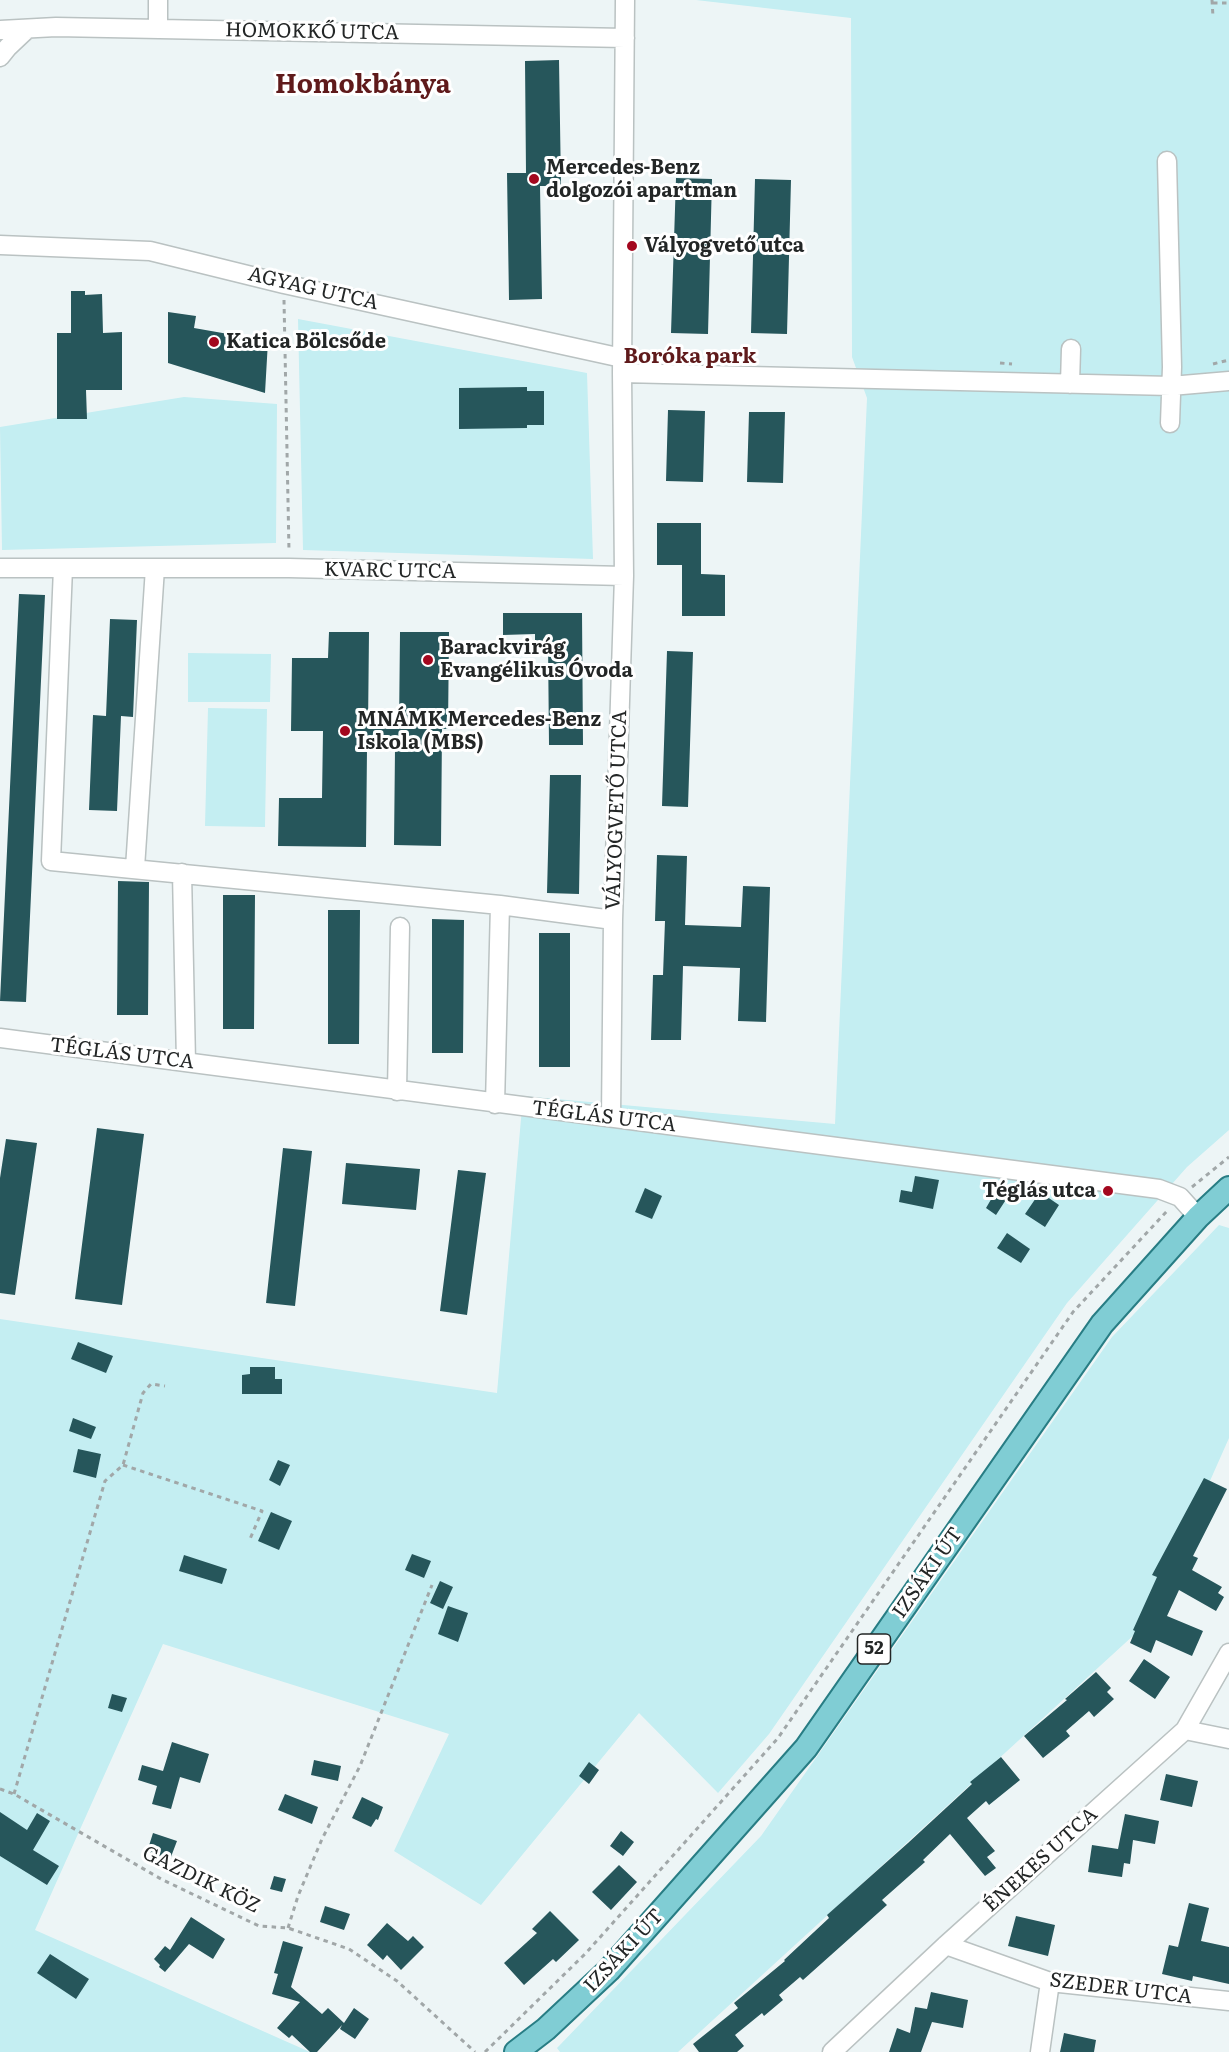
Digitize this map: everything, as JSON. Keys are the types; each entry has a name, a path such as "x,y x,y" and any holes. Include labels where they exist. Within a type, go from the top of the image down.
{"main road":[{"name":"IZSÁKI ÚT","path":"516,2052 546,2029 609,1970 806,1748 1102,1324 1198,1217 1229,1188"}],"street":[{"path":"158,0 158,29"},
{"name":"VÁLYOGVETŐ UTCA","path":"610,1117 613,920 624,576 622,365 625,0"},
{"name":"HOMOKKŐ UTCA","path":"0,30 56,27 625,38"},
{"path":"0,57 26,30"},
{"path":"1167,161 1170,423"},
{"name":"AGYAG UTCA","path":"0,245 150,251 622,365 1070,384 1171,386 1229,381"},
{"path":"1070,384 1071,350"},
{"name":"KVARC UTCA","path":"0,568 289,568 624,576"},
{"path":"63,568 51,861 500,905 613,920"},
{"path":"135,868 155,568"},
{"path":"182,873 186,1062"},
{"path":"495,1104 500,905"},
{"path":"397,1091 400,927"},
{"name":"TÉGLÁS UTCA","path":"0,1038 1159,1190 1180,1197"},
{"path":"1180,1197 1198,1217"},
{"name":"ÉNEKES UTCA","path":"832,2052 946,1945 1185,1730 1229,1653"},
{"path":"1185,1730 1229,1739"},
{"name":"SZEDER UTCA","path":"946,1945 1050,1982 1229,2001"},
{"path":"1040,2052 1050,1982"},
{"path":"534,2052 546,2029"}],"path":[{"path":"1213,17 1212,1 1229,3"},
{"path":"284,284 289,568"},
{"path":"1205,365 1229,360"},
{"path":"1000,363 1021,364"},
{"path":"485,2052 586,1953 778,1738 1074,1312 1180,1197 1229,1156"},
{"path":"14,1794 105,1481 123,1465 143,1393 151,1384 165,1386"},
{"path":"123,1465 262,1510 250,1539"},
{"path":"288,1928 298,1896 322,1839 360,1766 432,1586"},
{"name":"GAZDIK KÖZ","path":"0,1789 14,1794 161,1879 259,1926 288,1928 349,1949 397,1982 475,2052"}],"shaded area":[{"path":"696,0 1229,0 1229,1130 1187,1167 1067,1303 769,1734 718,1793 639,1713 481,1905 394,1851 449,1734 163,1644 35,1930 310,2052 0,2052 0,1319 497,1393 523,1096 835,1124 867,398 852,357 851,18"},
{"path":"298,319 587,373 593,559 303,550"},
{"path":"184,397 277,404 276,543 2,550 0,427"},
{"path":"188,653 271,654 270,702 188,702"},
{"path":"208,708 267,709 265,827 205,826"},
{"path":"1219,1225 1229,1228 1229,1438 1147,1623 678,2052 560,2052 557,2048 761,1836 1112,1337"}],"building":[{"name":"Mercedes-Benz dolgozói apartman","path":"559,60 561,186 540,186 542,299 509,300 507,173 526,173 525,61"},
{"path":"676,178 712,179 708,334 671,333"},
{"path":"755,179 791,180 787,334 751,333"},
{"path":"71,291 85,291 85,295 102,294 103,333 122,332 122,390 86,390 87,419 57,419 57,333 71,333"},
{"path":"168,312 196,316 194,328 268,341 265,393 168,363"},
{"path":"527,387 527,391 544,391 544,425 527,425 527,428 459,429 459,388"},
{"path":"668,410 705,411 703,482 666,481"},
{"path":"749,412 785,412 783,483 747,482"},
{"path":"657,523 701,523 701,574 725,575 725,616 682,616 682,565 657,565"},
{"path":"19,594 45,595 26,1002 0,1001"},
{"path":"503,613 582,613 583,745 549,745 548,641 535,641 535,634 503,635"},
{"path":"110,619 137,620 133,717 121,716 117,811 89,810 93,715 106,716"},
{"path":"329,632 369,632 368,728 399,729 400,632 449,632 448,729 442,729 441,846 394,845 395,749 367,749 366,847 278,846 279,798 322,798 323,731 291,731 292,658 328,658"},
{"path":"667,651 693,652 688,807 662,806"},
{"path":"550,775 581,775 579,894 547,893"},
{"path":"657,855 687,856 685,925 741,927 743,886 770,887 766,1022 738,1021 740,968 683,966 681,1040 651,1040 653,975 663,975 665,921 655,921"},
{"path":"118,881 149,882 148,1015 117,1015"},
{"path":"223,895 255,895 254,1029 223,1029"},
{"path":"328,910 360,910 359,1044 328,1044"},
{"path":"432,919 464,920 463,1053 432,1053"},
{"path":"539,933 570,933 570,1067 539,1067"},
{"path":"97,1128 144,1134 122,1305 75,1299"},
{"path":"6,1139 37,1143 15,1295 0,1293 0,1178"},
{"path":"283,1148 312,1151 295,1306 266,1303"},
{"path":"346,1163 420,1169 416,1210 342,1204"},
{"path":"458,1170 486,1173 467,1315 440,1311"},
{"path":"915,1176 939,1180 933,1209 899,1202 901,1190 912,1192"},
{"path":"645,1188 662,1196 652,1219 635,1212"},
{"path":"996,1191 1007,1198 996,1215 986,1208"},
{"path":"1040,1192 1059,1205 1045,1227 1025,1214"},
{"path":"1007,1233 1030,1249 1021,1263 997,1248"},
{"path":"78,1342 113,1356 106,1373 71,1359"},
{"path":"250,1367 275,1367 275,1379 282,1379 282,1394 242,1394 242,1375 250,1374"},
{"path":"73,1418 96,1427 91,1439 69,1431"},
{"path":"78,1449 101,1454 96,1478 73,1472"},
{"path":"278,1460 290,1465 280,1486 269,1480"},
{"path":"1204,1478 1227,1489 1193,1556 1198,1558 1192,1570 1222,1587 1218,1593 1224,1597 1216,1611 1179,1590 1167,1616 1203,1631 1192,1656 1156,1640 1151,1653 1130,1643 1135,1631 1133,1630 1157,1577 1152,1575"},
{"path":"271,1512 292,1521 279,1550 258,1541"},
{"path":"412,1554 431,1561 424,1578 405,1570"},
{"path":"184,1555 227,1569 222,1584 179,1571"},
{"path":"440,1581 453,1587 443,1609 430,1603"},
{"path":"448,1606 468,1613 458,1642 438,1634"},
{"path":"1144,1659 1170,1677 1155,1699 1129,1681"},
{"path":"1096,1672 1111,1688 1107,1692 1114,1699 1094,1717 1089,1711 1066,1731 1070,1736 1043,1758 1024,1736"},
{"path":"112,1694 127,1698 122,1712 108,1708"},
{"path":"172,1742 209,1754 200,1783 180,1777 171,1809 152,1804 157,1786 138,1780 142,1765 163,1771"},
{"path":"1001,1757 1020,1780 989,1805 986,1801 967,1818 995,1851 987,1857 996,1868 985,1876 950,1834 923,1860 925,1862 882,1900 887,1905 803,1980 800,1977 779,1995 783,2000 764,2016 762,2013 735,2035 744,2046 737,2052 699,2052 693,2044 738,2008 734,2003 785,1961 829,1918 827,1915 972,1784 970,1782"},
{"path":"314,1760 341,1766 338,1781 311,1775"},
{"path":"589,1762 599,1770 589,1784 579,1776"},
{"path":"1166,1774 1198,1781 1192,1807 1160,1800"},
{"path":"285,1794 318,1807 312,1824 278,1810"},
{"path":"362,1797 383,1807 378,1820 376,1819 371,1827 352,1818"},
{"path":"0,1812 27,1830 37,1813 50,1821 33,1850 59,1866 47,1885 0,1856"},
{"path":"1125,1814 1159,1821 1155,1844 1133,1840 1130,1864 1124,1863 1122,1877 1088,1872 1092,1845 1118,1849"},
{"path":"621,1831 634,1842 623,1856 610,1846"},
{"path":"153,1833 177,1841 169,1862 146,1855"},
{"path":"619,1865 637,1882 611,1910 592,1892"},
{"path":"274,1876 286,1879 282,1892 270,1889"},
{"path":"1189,1903 1209,1908 1201,1941 1229,1947 1229,1984 1193,1976 1192,1981 1162,1974 1169,1945 1178,1947"},
{"path":"325,1906 350,1914 344,1930 320,1922"},
{"path":"550,1911 579,1940 556,1962 553,1959 524,1985 504,1963 537,1933 532,1929"},
{"path":"1016,1916 1055,1925 1048,1956 1008,1946"},
{"path":"191,1917 225,1939 213,1959 189,1944 165,1972 154,1959 165,1946 170,1950"},
{"path":"387,1923 408,1941 413,1936 424,1947 401,1970 387,1955 383,1960 367,1945"},
{"path":"283,1941 303,1947 291,1987 322,2014 328,2008 344,2023 354,2008 369,2019 355,2039 340,2029 342,2025 317,2052 310,2052 292,2035 289,2038 277,2028 300,2002 272,1994 278,1974 274,1973"},
{"path":"50,1954 89,1979 76,1999 37,1973"},
{"path":"931,1992 968,2000 963,2028 932,2022 921,2052 889,2052 897,2028 910,2033 915,2007 927,2009"},
{"path":"1064,2033 1096,2040 1094,2052 1060,2052"}],"place":[{"name":"Mercedes-Benz dolgozói apartman","path":"534,179"},
{"name":"Vályogvető utca","path":"632,246"},
{"name":"Katica Bölcsőde","path":"214,342"},
{"name":"Barackvirág Evangélikus Óvoda","path":"428,660"},
{"name":"MNÁMK Mercedes-Benz Iskola (MBS)","path":"345,731"},
{"name":"Téglás utca","path":"1108,1191"}],"district":[{"name":"Homokbánya","path":"363,85"},
{"name":"Boróka park","path":"690,357"}]}
